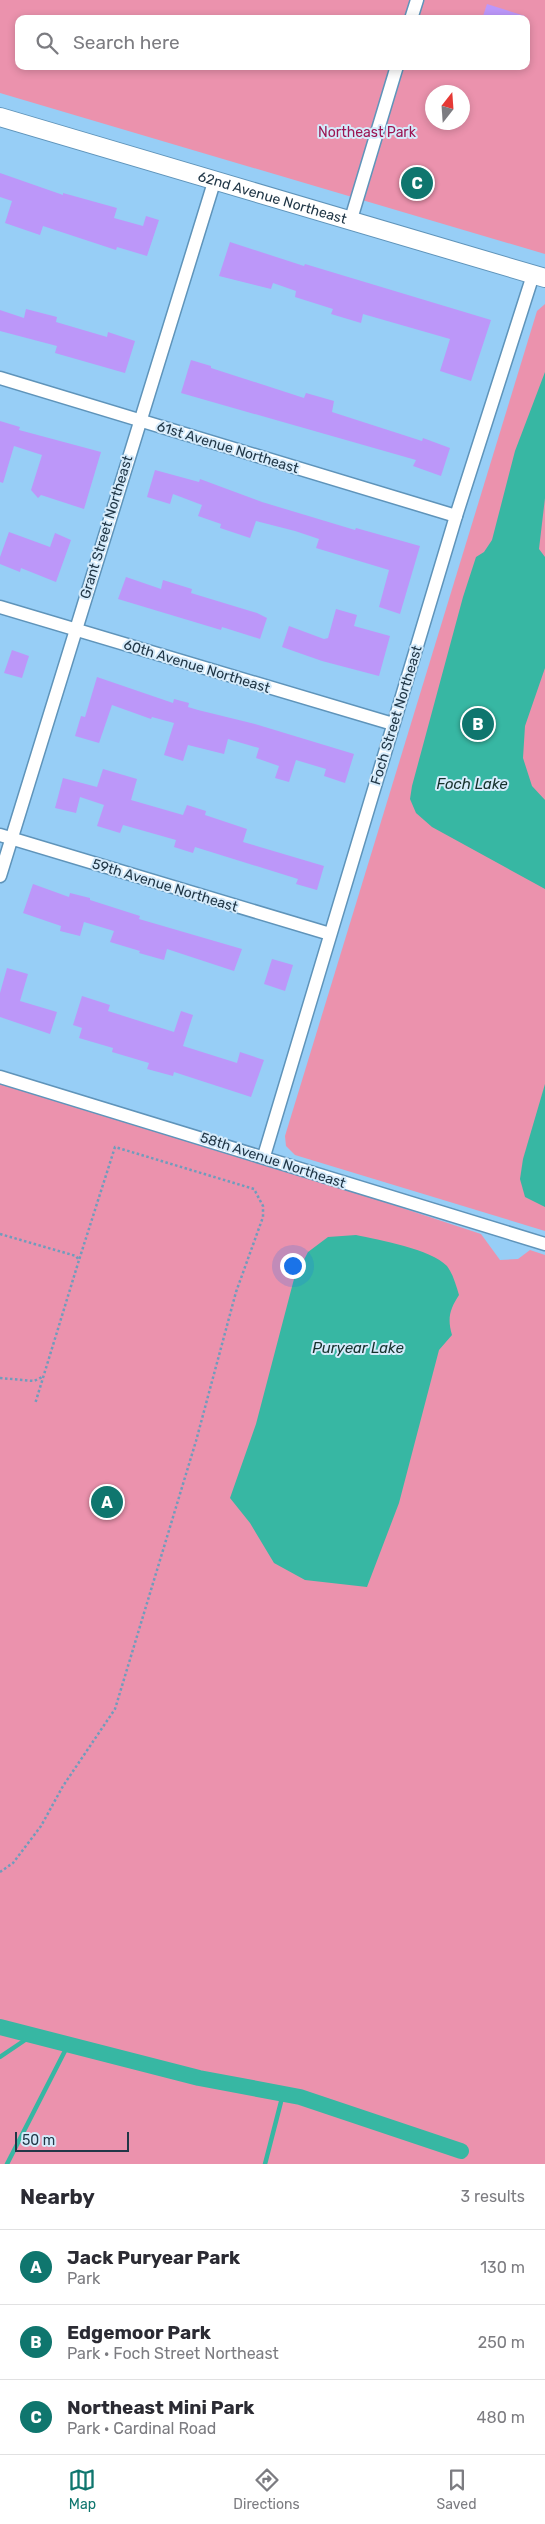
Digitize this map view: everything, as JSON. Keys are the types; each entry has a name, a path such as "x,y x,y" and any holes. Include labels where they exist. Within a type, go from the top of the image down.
{"street":[{"path":"413,15 417,0"},
{"path":"350,219 396,70"},
{"name":"62nd Avenue Northeast","path":"0,116 539,276"},
{"name":"Grant Street Northeast","path":"0,876 6,837 216,180"},
{"name":"Foch Street Northeast","path":"264,1156 456,516 539,276"},
{"name":"61st Avenue Northeast","path":"0,378 456,516"},
{"name":"60th Avenue Northeast","path":"0,606 394,724"},
{"name":"59th Avenue Northeast","path":"6,837 330,934"},
{"name":"58th Avenue Northeast","path":"0,1076 545,1244"}],"path":[{"path":"0,1872 13,1863 41,1826 63,1786 115,1709 193,1450 236,1292 263,1217 263,1206 254,1189 115,1147 35,1404"},
{"path":"0,1234 76,1256 80,1260"},
{"path":"0,1378 34,1381 44,1374"}],"green space":[{"name":"Northeast Park","path":"0,0 545,0 545,254 0,93"},
{"path":"545,304 545,1231 295,1155 286,1146 285,1136 537,311"},
{"path":"0,1084 318,1180 481,1234 500,1260 518,1259 530,1250 545,1255 545,2164 0,2164"}],"water":[{"name":"Foch Lake","path":"545,372 545,498 539,549 545,557 545,668 525,726 523,758 532,786 545,800 545,889 432,827 416,813 410,799 463,597 476,557 484,552 492,540 515,451"},
{"path":"545,1084 545,1207 525,1197 520,1179 523,1159"},
{"name":"Puryear Lake","path":"356,1235 404,1246 439,1260 449,1269 459,1295 450,1314 452,1335 439,1350 399,1503 367,1587 305,1580 274,1563 250,1523 230,1498 256,1424 294,1279 308,1252 328,1237"}],"building":[{"path":"487,4 522,15 483,15"},
{"path":"0,173 63,195 63,193 117,208 114,218 143,226 146,216 159,220 147,256 117,247 116,250 43,226 40,235 5,223 12,201 0,197"},
{"path":"230,242 304,266 305,264 491,320 471,381 440,371 450,339 363,314 361,323 331,314 333,309 295,297 296,291 273,283 271,289 219,276"},
{"path":"26,309 57,317 56,322 107,337 108,332 135,341 125,373 55,353 57,346 0,331 0,310 24,318"},
{"path":"191,360 304,398 306,393 334,401 332,412 422,441 423,438 450,448 441,476 413,466 416,460 181,393"},
{"path":"0,421 20,427 19,430 101,452 84,509 41,495 38,498 31,490 42,455 14,446 3,483 0,482"},
{"path":"155,470 199,482 200,479 262,502 355,530 356,528 420,546 400,614 379,607 389,570 316,548 319,539 256,521 250,538 220,528 221,524 198,516 202,505 173,494 170,504 147,497"},
{"path":"9,532 50,547 55,533 71,540 56,582 21,568 20,572 0,564 0,557"},
{"path":"126,577 161,589 163,580 192,589 191,593 257,613 267,618 260,639 222,627 221,630 118,599"},
{"path":"336,609 357,615 354,626 390,636 379,676 322,661 282,647 289,626 324,639 328,638"},
{"path":"12,650 29,656 22,678 4,673"},
{"path":"97,677 173,703 174,699 189,703 188,707 255,724 354,754 345,783 324,776 326,769 296,760 289,782 275,778 279,766 256,758 259,748 228,739 224,754 188,745 183,761 164,755 174,723 152,717 151,719 112,705 99,743 75,736 81,716 85,717"},
{"path":"103,769 137,779 131,800 183,815 187,805 206,811 205,815 247,829 243,842 324,866 317,890 296,884 298,879 195,847 193,853 174,847 176,840 123,825 120,833 97,826 104,805 80,797 76,813 55,808 63,778 97,787"},
{"path":"33,884 69,897 70,893 90,898 90,900 140,916 139,919 242,949 234,971 167,949 164,960 139,953 140,951 110,942 114,931 84,922 80,936 60,931 61,926 23,913"},
{"path":"272,959 293,965 285,991 264,984"},
{"path":"7,968 28,974 20,1001 57,1012 50,1034 0,1017 0,993"},
{"path":"82,996 110,1005 108,1011 174,1032 181,1011 193,1015 183,1046 237,1063 240,1052 264,1060 251,1097 174,1072 173,1076 147,1069 149,1063 112,1052 113,1048 79,1038 82,1028 73,1025"}],"waterway":[{"path":"0,2027 199,2078 300,2097 461,2151"},
{"path":"0,2057 31,2036"},
{"path":"7,2164 68,2045"},
{"path":"265,2164 283,2094"}],"place":[{"name":"Northeast Mini Park","path":"417,183"},
{"name":"Edgemoor Park","path":"478,724"},
{"name":"Jack Puryear Park","path":"107,1502"}]}
